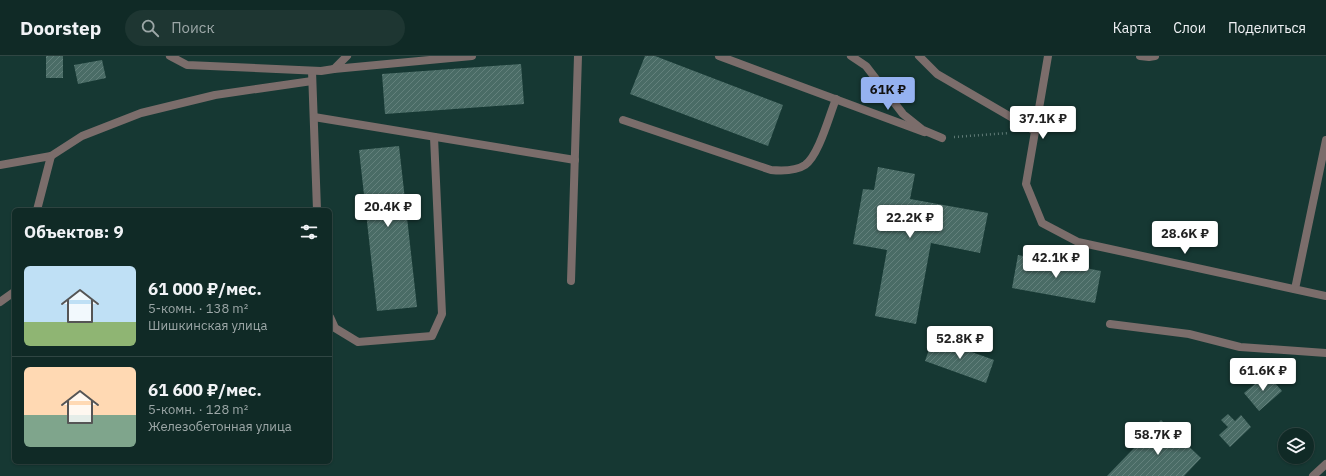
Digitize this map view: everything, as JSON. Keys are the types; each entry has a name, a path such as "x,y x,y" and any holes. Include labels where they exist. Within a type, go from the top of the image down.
{"street":[{"path":"170,56 187,65 321,72 334,69 472,56"},
{"path":"334,69 347,56"},
{"path":"571,281 578,56"},
{"path":"719,56 942,138"},
{"path":"851,56 866,66 903,114 923,130 942,138"},
{"path":"919,56 937,74 1035,131"},
{"path":"1048,56 1026,184 1042,223 1078,242 1326,296"},
{"path":"1140,56 1155,56"},
{"path":"312,71 318,208"},
{"path":"0,165 52,156 82,136 142,113 215,95 312,81"},
{"path":"623,120 771,170 786,171 805,165 816,152 836,99"},
{"path":"314,117 575,160"},
{"path":"332,321 335,328 358,342 432,336 442,314 434,137"},
{"path":"1295,289 1326,140"},
{"path":"38,208 52,156"},
{"path":"0,302 12,293"},
{"path":"1110,324 1189,334 1240,347 1326,353"},
{"path":"1313,476 1326,464"}],"path":[{"path":"942,138 1035,131"}],"building":[{"path":"46,56 63,56 63,78 46,78"},
{"path":"645,56 655,56 783,105 768,146 630,94"},
{"path":"102,60 106,78 78,84 74,65"},
{"path":"521,64 524,104 385,114 382,74"},
{"path":"399,146 417,307 377,311 359,150"},
{"path":"878,167 915,174 910,199 988,213 980,253 931,243 916,324 875,316 887,250 853,244 863,189 874,190"},
{"path":"1018,255 1101,271 1095,303 1012,288"},
{"path":"933,338 994,360 986,383 925,361"},
{"path":"1267,374 1282,391 1259,411 1244,393"},
{"path":"1228,414 1235,421 1241,415 1251,427 1230,447 1219,435 1228,427 1221,420"},
{"path":"1161,420 1201,458 1184,476 1107,476"}]}
